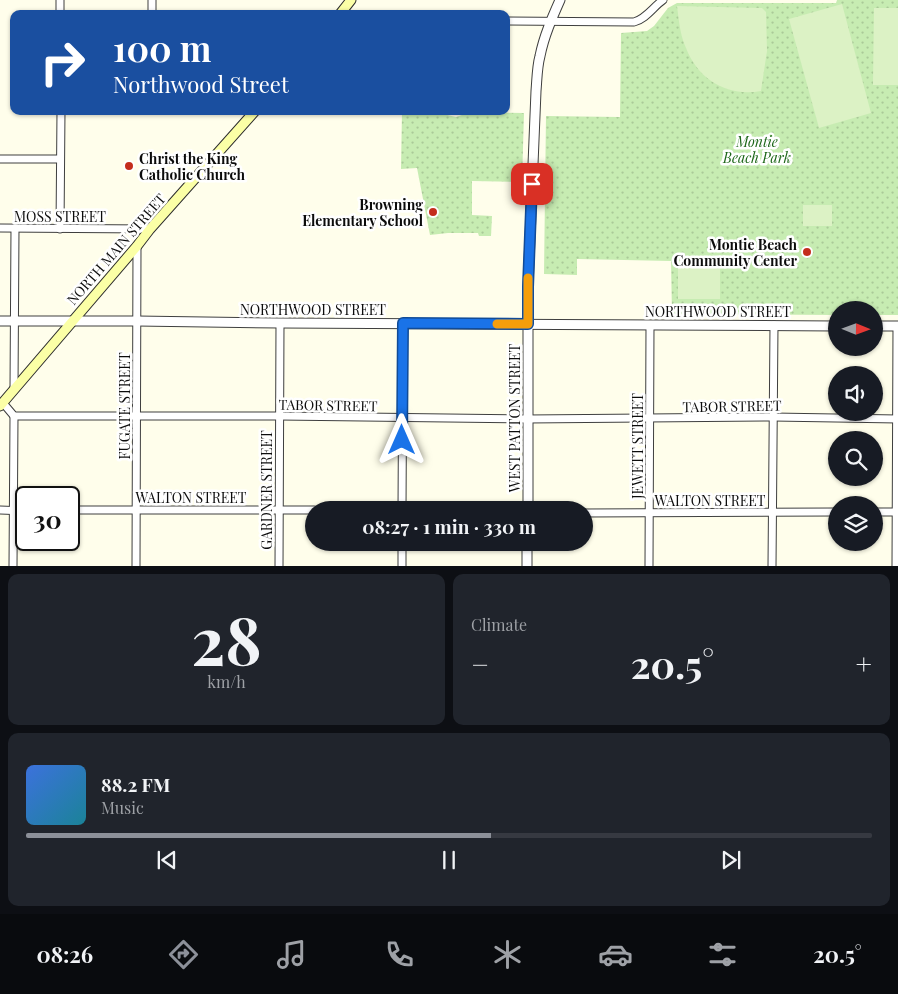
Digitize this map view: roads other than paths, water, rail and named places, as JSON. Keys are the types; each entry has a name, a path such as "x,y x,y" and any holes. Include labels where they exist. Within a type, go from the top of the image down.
{"main road":[{"path":"343,10 351,0"},
{"name":"NORTH MAIN STREET","path":"1,404 251,115"}],"street":[{"name":"WEST PATTON STREET","path":"528,501 529,268 536,91 540,56 545,34 560,0"},
{"path":"510,21 634,22 639,21 663,0"},
{"path":"60,115 60,229"},
{"path":"0,158 60,159"},
{"name":"MOSS STREET","path":"0,228 150,230"},
{"path":"14,228 14,389"},
{"name":"FUGATE STREET","path":"136,566 137,246"},
{"name":"NORTHWOOD STREET","path":"0,321 828,326"},
{"name":"GARDNER STREET","path":"278,566 280,323"},
{"path":"402,501 403,323"},
{"name":"JEWETT STREET","path":"649,566 650,325"},
{"path":"772,566 774,325"},
{"path":"883,326 897,326 896,566"},
{"path":"1,404 14,416 13,566"},
{"name":"TABOR STREET","path":"14,416 279,416 527,419 773,417 897,419"},
{"path":"0,510 13,511"},
{"name":"WALTON STREET","path":"80,510 305,510"},
{"name":"WALTON STREET","path":"593,513 828,512"},
{"path":"883,512 897,512"},
{"path":"402,551 402,566"},
{"path":"527,551 527,566"}],"place":[{"name":"Christ the King Catholic Church","path":"129,166"},
{"name":"Browning Elementary School","path":"433,212"},
{"name":"Montie Beach Community Center","path":"807,252"}],"park label":[{"name":"Montie Beach Park","path":"757,150"}]}
